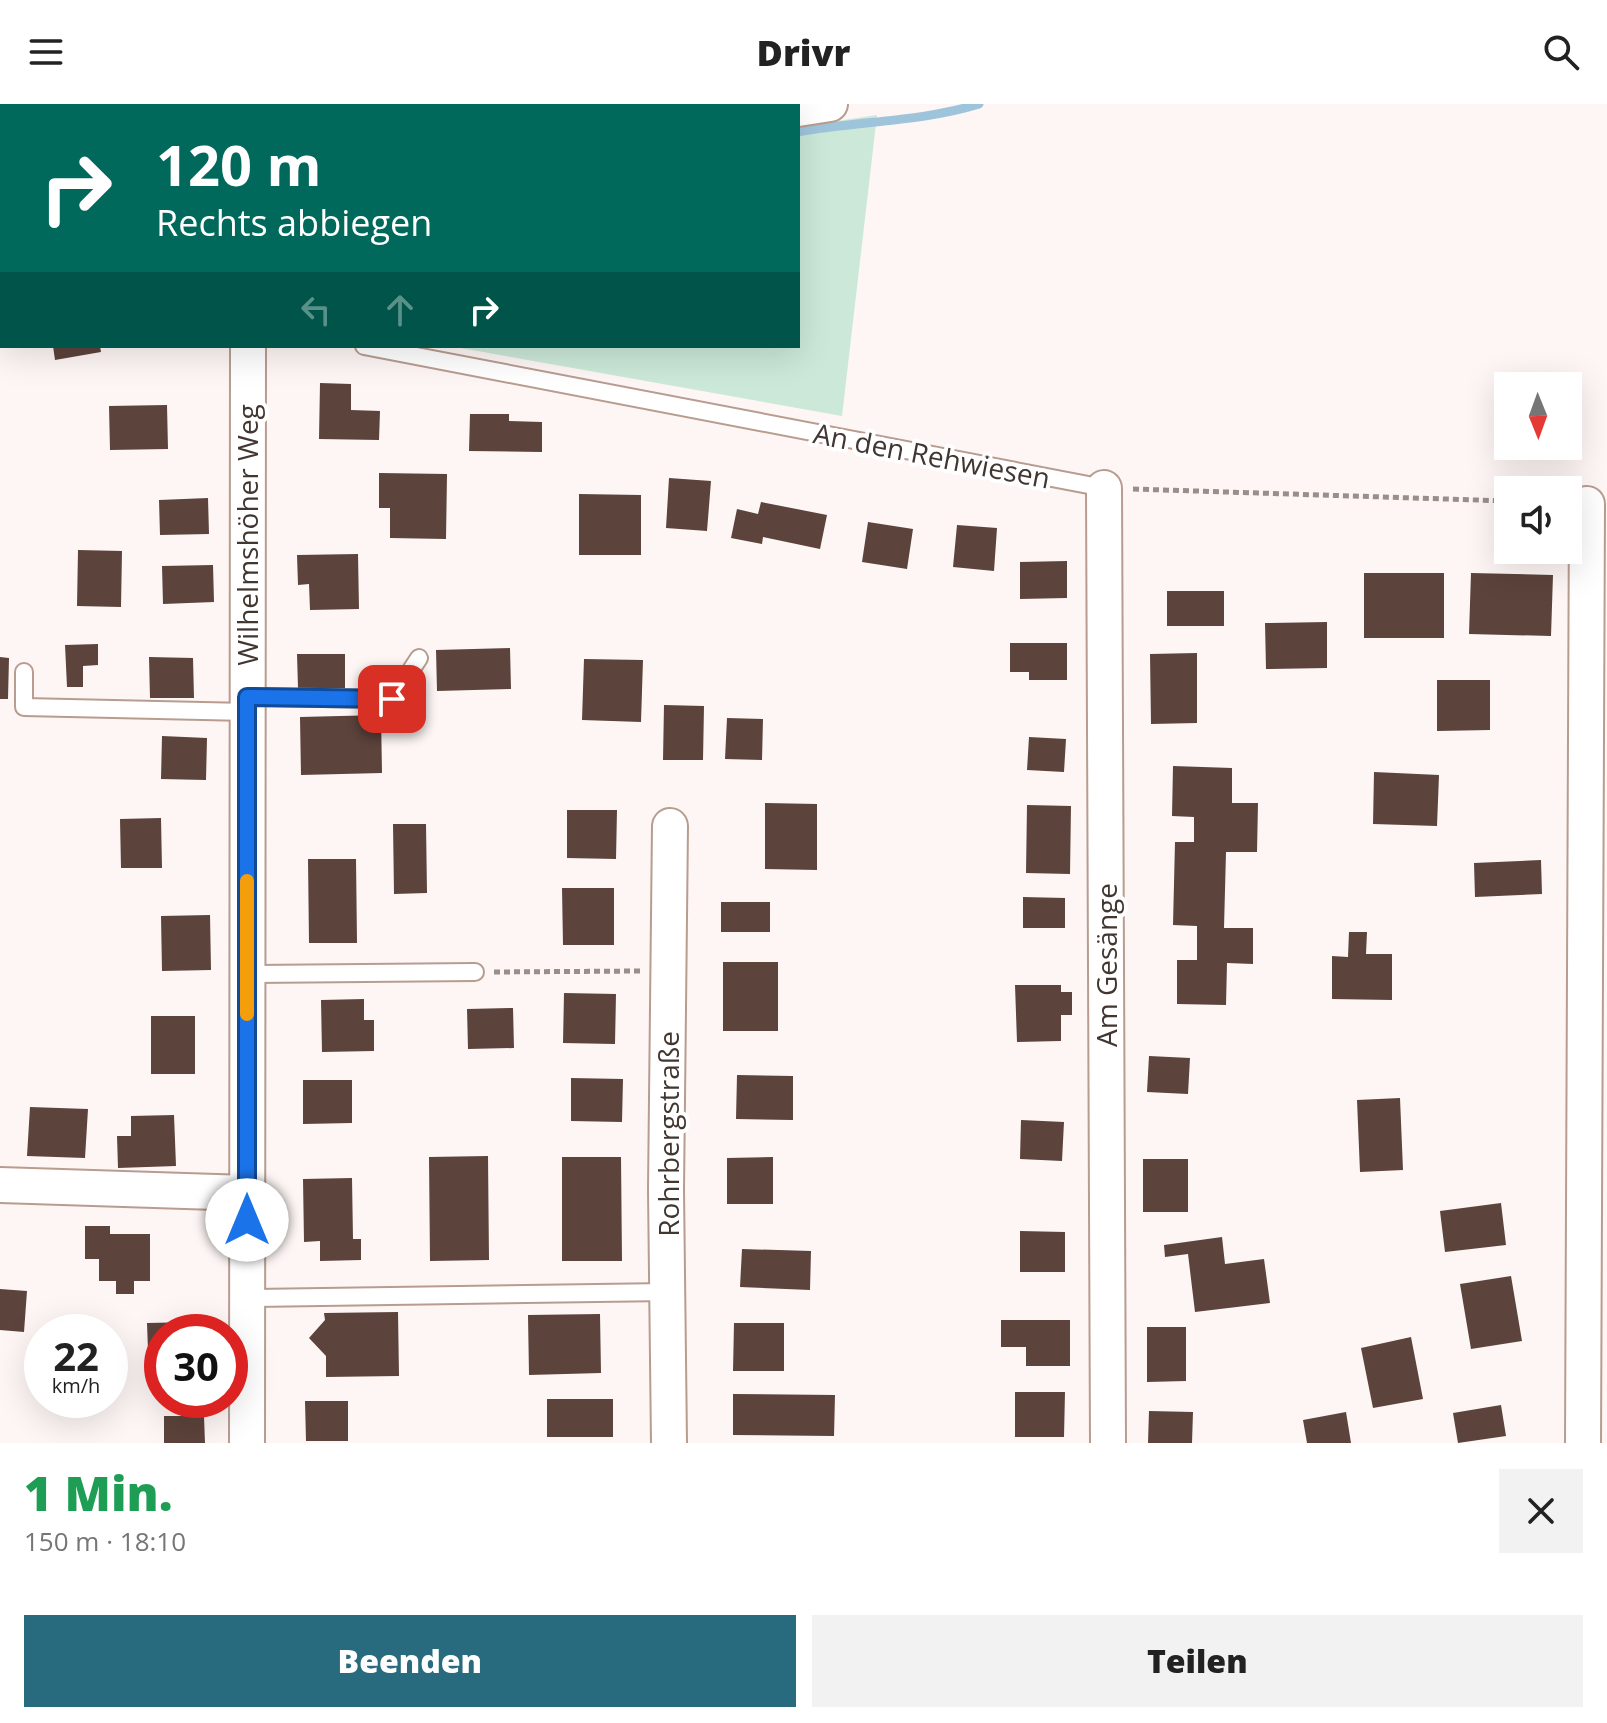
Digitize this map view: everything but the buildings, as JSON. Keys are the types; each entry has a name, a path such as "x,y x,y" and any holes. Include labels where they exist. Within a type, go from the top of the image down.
{"street":[{"path":"800,109 830,104"},
{"name":"Wilhelmshöher Weg","path":"247,1443 248,348"},
{"name":"Am Gesänge","path":"1104,488 1108,1443"},
{"path":"1583,1443 1587,504"},
{"name":"Rohrbergstraße","path":"669,1443 666,1190 670,826"},
{"path":"0,1185 247,1193"}],"lane":[{"name":"An den Rehwiesen","path":"374,348 1104,488"},
{"path":"24,672 24,707 392,699 419,658"},
{"path":"247,974 475,972"},
{"path":"247,1298 668,1292"}],"path":[{"path":"1104,488 1494,501"},
{"path":"475,972 669,970"}],"green space":[{"path":"877,115 842,416 460,348 800,348 800,127"}],"waterway":[{"path":"800,132 912,118 979,104"}],"slow traffic":[{"path":"247,881 247,1014"}],"route":[{"path":"247,1220 247,697 392,699"}]}
